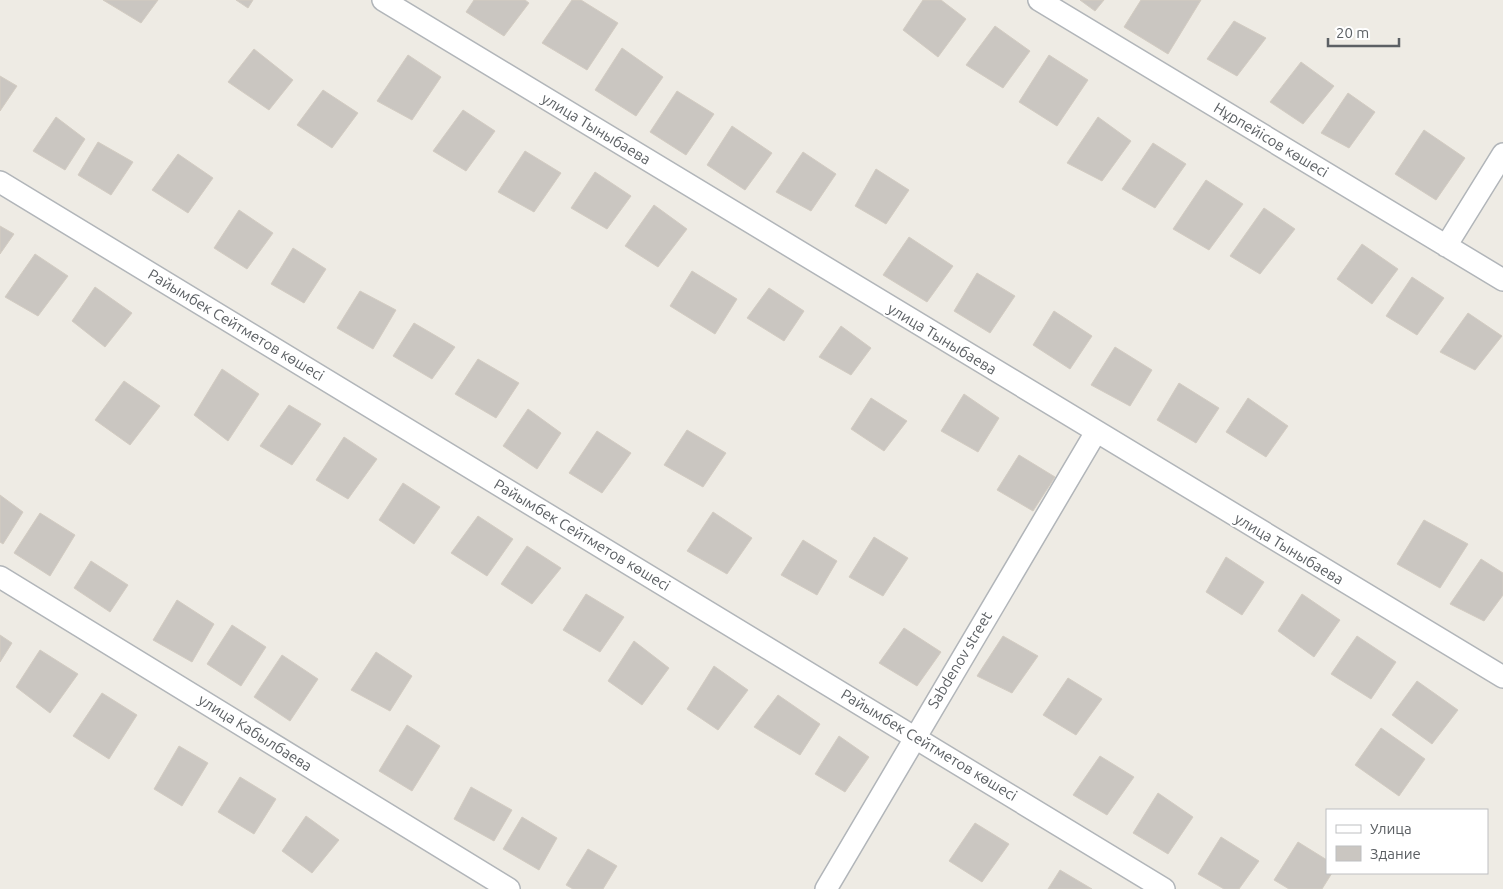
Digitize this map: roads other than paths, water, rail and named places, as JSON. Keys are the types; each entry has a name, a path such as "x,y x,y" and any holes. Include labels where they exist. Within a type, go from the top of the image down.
{"street":[{"name":"улица Тыныбаева","path":"383,0 1503,677"},
{"name":"Нұрпейісов көшесі","path":"1039,0 1503,280"},
{"path":"1446,246 1503,154"},
{"name":"Райымбек Сейтметов көшесі","path":"0,182 915,736 1164,889"},
{"name":"Sabdenov street","path":"826,889 1096,432"},
{"name":"улица Кабылбаева","path":"0,577 510,889"}]}
